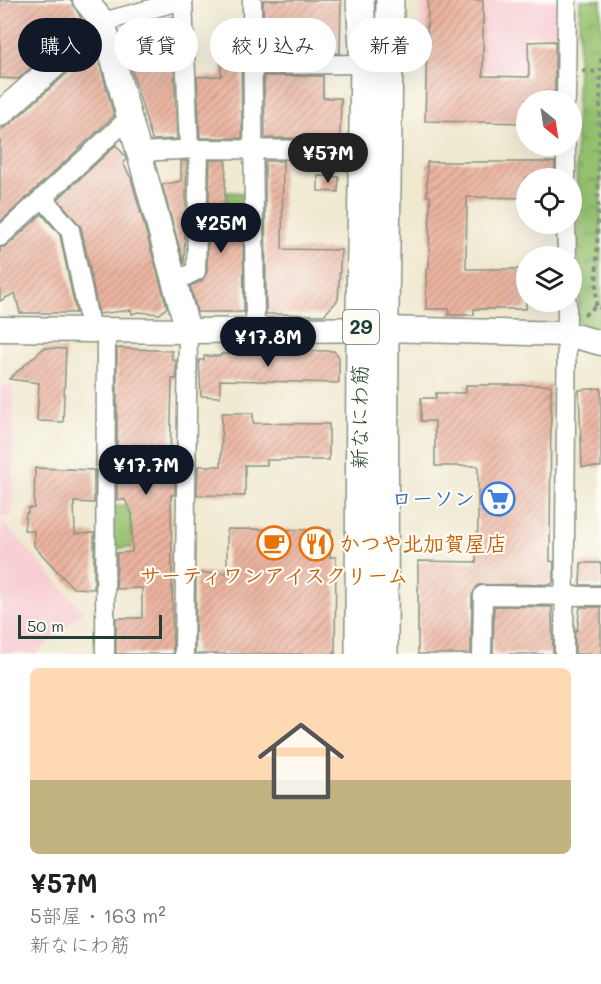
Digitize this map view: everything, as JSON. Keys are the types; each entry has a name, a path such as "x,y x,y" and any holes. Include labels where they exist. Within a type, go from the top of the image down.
{"main road":[{"name":"新なにわ筋","path":"360,0 361,18"},
{"name":"新なにわ筋","path":"359,654 390,0"},
{"name":"新なにわ筋","path":"364,72 363,150 373,329 384,654"}],"street":[{"path":"85,0 103,22 188,331 184,654"},
{"path":"0,114 103,22 183,0 194,149 196,271 174,282"},
{"path":"252,0 252,18"},
{"path":"566,90 567,0"},
{"path":"253,72 255,330"},
{"path":"0,237 129,118"},
{"path":"139,152 194,149 363,150"},
{"path":"43,198 70,230 99,330 105,654"},
{"path":"564,654 567,312"},
{"path":"0,329 188,331 373,329 567,334 601,343"},
{"path":"482,654 483,596 601,596"}],"path":[{"path":"596,306 601,55"}],"shaded area":[{"path":"421,0 556,0 557,34 525,34 526,72 432,71 432,18 421,18"},
{"path":"0,386 14,387 13,516 0,516"},
{"path":"0,518 83,611 36,654 0,654"}],"green space":[{"path":"580,0 601,0 601,333 578,327 578,312 582,312 582,246 577,246 577,234 582,234 582,168 576,168 576,156 582,156 582,90 577,90"},
{"path":"227,192 248,193 248,217 226,217"},
{"path":"141,504 143,522 131,523 132,548 111,548 113,506"}],"building":[{"path":"0,0 71,0 81,18 18,18 18,72 26,72 18,79 0,78"},
{"path":"263,0 341,0 340,53 336,53 336,18 263,18"},
{"path":"428,0 483,0 483,76 529,77 528,42 555,41 555,90 516,90 516,123 425,121 426,72 432,72 432,18 428,18"},
{"path":"68,72 102,72 114,116 0,222 0,130 9,125"},
{"path":"132,72 174,72 177,139 152,140"},
{"path":"221,72 241,72 242,138 200,138 197,77 221,76"},
{"path":"264,76 323,76 323,98 341,98 340,139 265,138"},
{"path":"116,145 125,156 126,160 123,163 131,178 167,307 160,314 138,312 132,314 131,310 99,314 81,227 58,199"},
{"path":"210,160 226,160 224,222 243,222 244,312 197,312 190,286 202,281 207,272"},
{"path":"181,161 187,161 184,264 162,185 181,181"},
{"path":"265,161 283,161 282,249 341,250 338,300 324,315 266,314"},
{"path":"427,162 555,162 555,168 516,168 516,198 467,197 466,269 516,269 516,309 474,309 474,315 449,315 449,309 426,309 430,196 427,196"},
{"path":"318,176 339,177 338,192 318,191"},
{"path":"42,214 60,235 76,313 20,313 15,293 0,301 0,248 8,245"},
{"path":"44,348 66,349 63,422 37,421 39,383 9,379"},
{"path":"117,348 172,351 172,360 176,360 176,379 172,379 170,465 175,466 175,495 171,495 173,654 116,654 116,618 142,618 142,588 116,589 117,553 132,552 132,514 125,500 117,500"},
{"path":"228,351 334,351 339,357 339,383 220,380 220,397 201,396 199,360 204,360 204,356 229,354"},
{"path":"466,385 551,385 550,561 554,562 553,582 552,584 478,585 472,595 471,654 418,654 418,561 476,562 478,522 478,466 435,466 435,421 421,421 421,398 436,398 436,393 466,393"},
{"path":"601,388 601,467 582,467 579,390"},
{"path":"222,413 253,413 253,423 329,424 329,460 267,460 267,465 245,465 245,496 197,495 198,466 221,466"},
{"path":"35,468 94,470 94,503 74,502 75,534 94,533 94,589 73,588 34,546 34,531 24,530 28,508 34,508"},
{"path":"227,529 331,530 330,557 336,557 335,654 195,654 196,573 227,573"},
{"path":"581,563 601,563 601,585 580,585"},
{"path":"494,606 552,607 553,654 493,654"},
{"path":"580,607 601,607 601,654 575,654 575,629 577,631"}],"place":[{"name":"ローソン","path":"498,499"},
{"name":"サーティワンアイスクリーム","path":"274,543"},
{"name":"かつや北加賀屋店","path":"316,544"}]}
